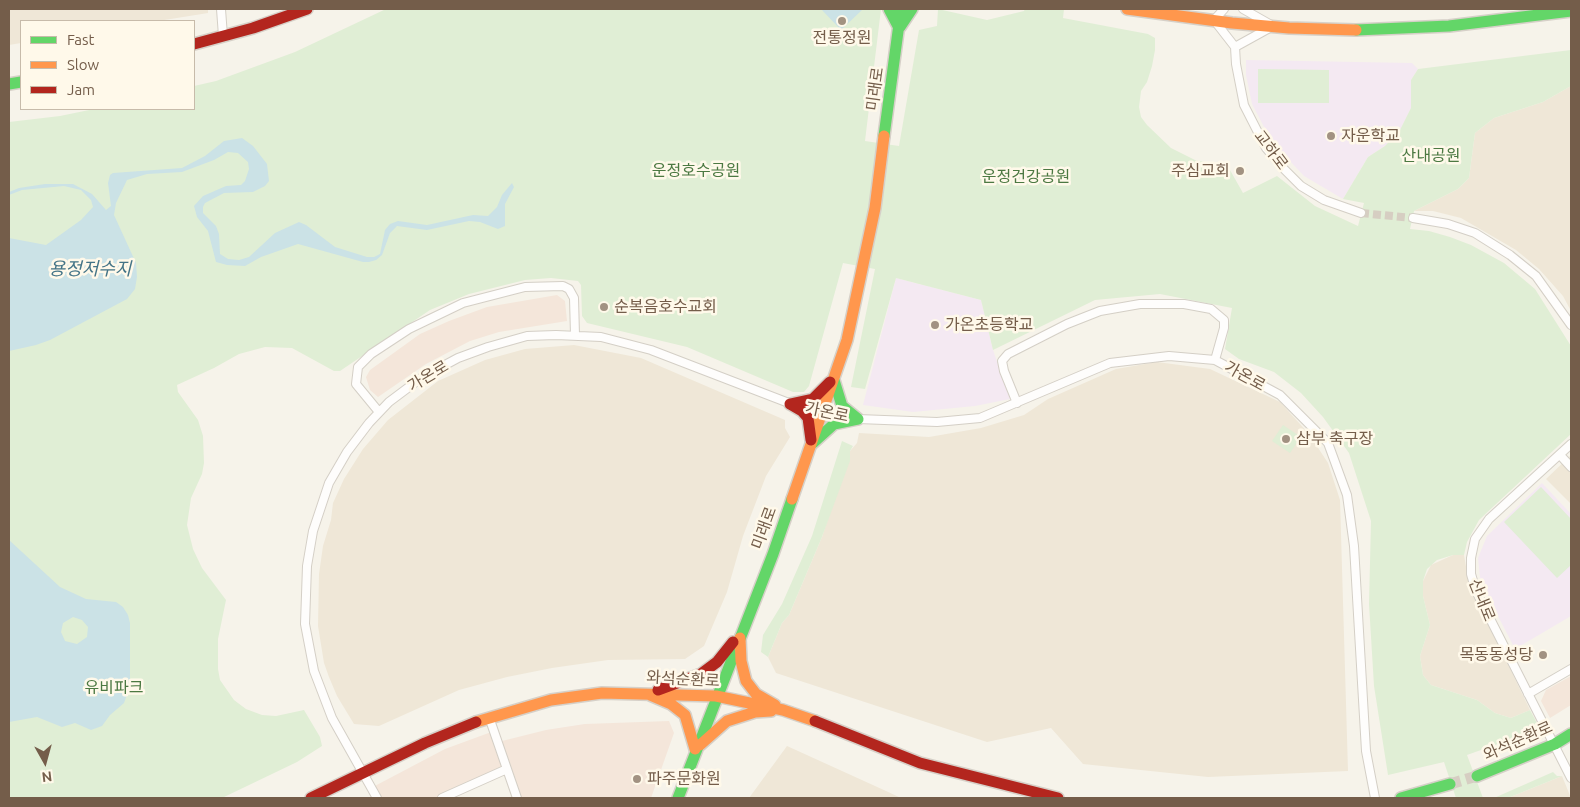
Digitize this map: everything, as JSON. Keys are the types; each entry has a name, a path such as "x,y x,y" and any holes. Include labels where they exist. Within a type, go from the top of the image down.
{"street":[{"path":"221,9 223,36"},
{"path":"195,44 307,9"},
{"path":"889,9 899,28 912,9"},
{"name":"미래로","path":"678,798 739,635 773,554 847,340 875,208 901,9"},
{"path":"1127,9 1274,26 1368,30 1449,26 1571,11"},
{"path":"1214,20 1224,9"},
{"path":"1243,9 1274,26"},
{"path":"1214,20 1235,47 1274,26"},
{"name":"교하로","path":"1235,47 1236,64 1244,106 1266,148 1301,186 1324,200 1360,213"},
{"path":"1413,218 1448,224 1475,233 1504,250 1536,276 1571,325"},
{"path":"379,412 356,384 358,367 371,354 409,329 463,303 525,288 564,286 570,289 574,298 575,335"},
{"path":"1017,403 1002,362 1008,354 1067,324 1100,311 1140,304 1184,304 1211,309 1224,320 1224,328 1215,360"},
{"name":"가온로","path":"377,798 332,718 314,671 305,624 305,593 313,531 329,483 347,452 379,412 388,402 422,378 458,358 527,336 575,335 601,337 651,350 790,404 822,413 858,419 901,422 980,418 1110,363 1169,356 1215,360 1280,395 1328,443 1347,495 1354,546 1366,751 1375,798"},
{"path":"790,404 813,399 834,378 842,406 858,419"},
{"path":"790,404 802,411 808,418 812,444"},
{"path":"812,444 834,424 858,419"},
{"name":"산내로","path":"1571,444 1489,519 1475,539 1471,558 1471,574 1476,590 1571,778"},
{"path":"1560,455 1571,467"},
{"path":"646,693 701,674 717,662 739,635"},
{"path":"739,635 741,661 746,681 756,694 782,710"},
{"path":"1528,694 1571,669"},
{"name":"와석순환로","path":"311,798 425,743 489,717 552,700 602,693 716,696 782,710 843,731 920,763 1037,796 1058,798"},
{"path":"646,693 671,704 685,715 692,733 695,751"},
{"path":"695,751 706,736 727,720 755,712 782,710"},
{"path":"489,717 517,798"},
{"name":"와석순환로","path":"1477,776 1555,744 1571,734"},
{"path":"442,798 507,769"},
{"path":"1401,798 1450,784"}],"shaded area":[{"path":"9,9 208,9 208,13 164,20 20,20 20,43 9,45"},
{"name":"자운학교","path":"1246,60 1412,63 1418,69 1411,80 1411,108 1400,130 1385,146 1368,157 1343,199 1304,176 1272,142 1252,104 1246,75"},
{"path":"1571,86 1571,311 1563,296 1539,269 1516,250 1461,218 1433,211 1414,211 1458,189 1469,178 1475,133 1494,118 1543,102"},
{"name":"가온초등학교","path":"896,278 981,300 993,350 1010,399 975,406 913,412 863,405"},
{"path":"557,295 565,301 567,321 499,332 470,341 426,364 378,397 370,390 366,377 370,370 420,334 487,307"},
{"path":"574,345 641,358 785,420 785,428 790,437 766,476 743,536 727,592 704,646 685,659 608,660 507,677 459,690 379,726 354,724 337,696 329,677 324,663 318,626 319,574 323,546 331,520 333,503 344,479 363,449 388,420 438,381 485,360 525,349"},
{"path":"1157,362 1210,369 1280,402 1309,434 1328,463 1340,500 1348,771 1208,777 1083,764 1051,728 987,742 776,673 768,657 782,623 789,615 822,537 850,451 857,443 859,433 929,437 981,428 1024,415 1048,399 1116,369"},
{"path":"1571,455 1571,504 1546,479"},
{"path":"1542,483 1571,514 1571,616 1515,649 1485,591 1480,577 1478,558 1487,536"},
{"path":"1453,555 1464,555 1469,584 1530,710 1511,718 1495,713 1477,700 1431,685 1423,675 1420,656 1430,625 1423,596 1423,581 1431,565"},
{"path":"1571,676 1571,705 1550,718 1541,701 1546,690"},
{"path":"669,721 674,733 651,798 517,798 507,769 442,798 376,798 371,788 445,749 494,731 498,742 546,730 585,724"},
{"path":"787,746 886,791 901,798 749,798"},
{"path":"1562,776 1571,798 1508,798"}],"green space":[{"path":"386,9 881,9 865,141 899,146 919,30 937,26 938,9 987,20 1024,11 1025,9 1064,9 1063,18 1148,34 1155,38 1152,66 1147,82 1141,91 1139,107 1141,117 1147,125 1171,148 1195,160 1214,164 1226,163 1243,193 1277,176 1315,206 1358,226 1364,203 1343,199 1368,157 1385,146 1400,130 1411,108 1411,80 1418,69 1571,50 1571,86 1543,102 1494,118 1475,133 1469,178 1458,189 1414,211 1410,229 1429,231 1450,237 1471,245 1504,263 1535,289 1571,346 1571,434 1479,520 1467,542 1464,555 1453,555 1437,560 1427,569 1423,581 1423,596 1430,625 1420,656 1423,675 1431,685 1477,700 1495,713 1511,718 1530,710 1537,723 1537,730 1467,755 1483,798 1456,798 1444,762 1388,775 1374,686 1369,604 1371,521 1349,453 1323,417 1301,393 1274,372 1239,359 1225,349 1232,308 1160,294 1095,300 993,350 981,300 896,278 865,389 851,387 875,269 843,263 809,386 804,392 793,392 687,347 587,323 582,316 581,285 578,281 551,278 525,280 469,294 430,310 340,371 334,371 292,348 265,347 239,354 177,385 178,392 198,420 203,436 204,463 202,474 191,498 187,525 193,549 202,568 226,600 218,639 220,680 234,700 246,709 262,715 276,716 304,710 320,737 322,746 297,762 222,798 9,798 9,122 60,116 89,110 195,110 195,86 216,81 295,52"},
{"path":"1258,69 1329,70 1329,103 1258,103"},
{"name":"삼부 축구장","path":"1283,425 1301,437 1290,453 1272,441"},
{"path":"842,441 853,446 850,451 850,461 822,537 789,615 782,623 768,657 761,652 763,635 782,604 812,536"},
{"path":"1541,487 1571,519 1571,565 1557,578 1504,522"},
{"path":"1553,772 1557,776 1562,776 1508,798 1494,798"}],"water":[{"path":"861,9 841,30 822,10"},
{"name":"용정저수지","path":"242,138 253,146 267,164 269,181 265,186 253,192 224,193 205,203 203,213 216,226 219,234 220,254 228,259 239,260 249,257 275,233 299,222 306,225 335,247 367,257 374,257 380,254 385,230 390,224 398,221 427,225 473,215 488,216 497,207 502,195 512,183 514,187 505,204 505,226 498,229 480,222 469,221 427,230 397,226 390,233 382,255 376,260 369,262 298,244 261,257 245,266 227,265 216,262 208,231 197,217 194,206 203,196 226,186 241,185 245,181 249,169 248,162 238,153 228,152 214,160 182,172 147,174 127,180 116,203 114,215 136,263 137,277 135,289 127,299 50,340 9,351 9,238 46,245 81,220 93,207 91,200 81,190 64,186 22,190 9,195 9,192 19,188 45,184 73,184 92,194 106,210 111,206 108,183 110,175 113,173 182,168 205,156 224,141"},
{"path":"9,540 60,587 86,599 116,602 123,607 130,623 130,686 124,703 110,715 102,726 91,730 75,723 62,727 37,717 9,722","holes":["73,617 82,620 88,627 87,637 77,644 65,641 61,632 63,623"]}],"tunnel":[{"path":"1361,213 1413,218"},
{"path":"1450,784 1477,776"}],"traffic: fast":[{"path":"889,9 899,28"},
{"path":"884,136 901,9"},
{"path":"900,27 912,9"},
{"path":"1356,30 1449,26 1571,11"},
{"path":"9,84 20,82"},
{"path":"834,380 842,406 858,419"},
{"path":"813,443 834,424 858,419"},
{"path":"678,798 773,554 792,499"},
{"path":"1477,776 1555,744 1571,734"},
{"path":"1401,798 1450,784"}],"traffic: slow":[{"path":"1127,9 1232,23 1289,28 1356,30"},
{"path":"792,499 847,340 875,208 884,136"},
{"path":"740,638 741,661 746,681 756,694 775,705"},
{"path":"476,722 551,700 602,693 716,696 783,710 815,721"},
{"path":"650,695 671,704 685,715 695,749"},
{"path":"700,745 727,721 755,712 771,711"}],"traffic: jam":[{"path":"195,44 253,28 307,9"},
{"path":"790,404 813,399 830,382"},
{"path":"790,404 802,411 808,418 811,440"},
{"path":"658,690 701,674 717,662 733,642"},
{"path":"815,721 920,763 1058,798"},
{"path":"311,798 425,743 476,722"}],"place":[{"name":"전통정원","path":"842,21"},
{"name":"자운학교","path":"1331,136"},
{"name":"주심교회","path":"1240,171"},
{"name":"순복음호수교회","path":"604,307"},
{"name":"가온초등학교","path":"935,325"},
{"name":"삼부 축구장","path":"1286,439"},
{"name":"목동동성당","path":"1543,655"},
{"name":"파주문화원","path":"637,779"}],"park label":[{"name":"산내공원","path":"1431,156"},
{"name":"운정호수공원","path":"696,171"},
{"name":"운정건강공원","path":"1026,177"},
{"name":"유비파크","path":"114,688"}]}
